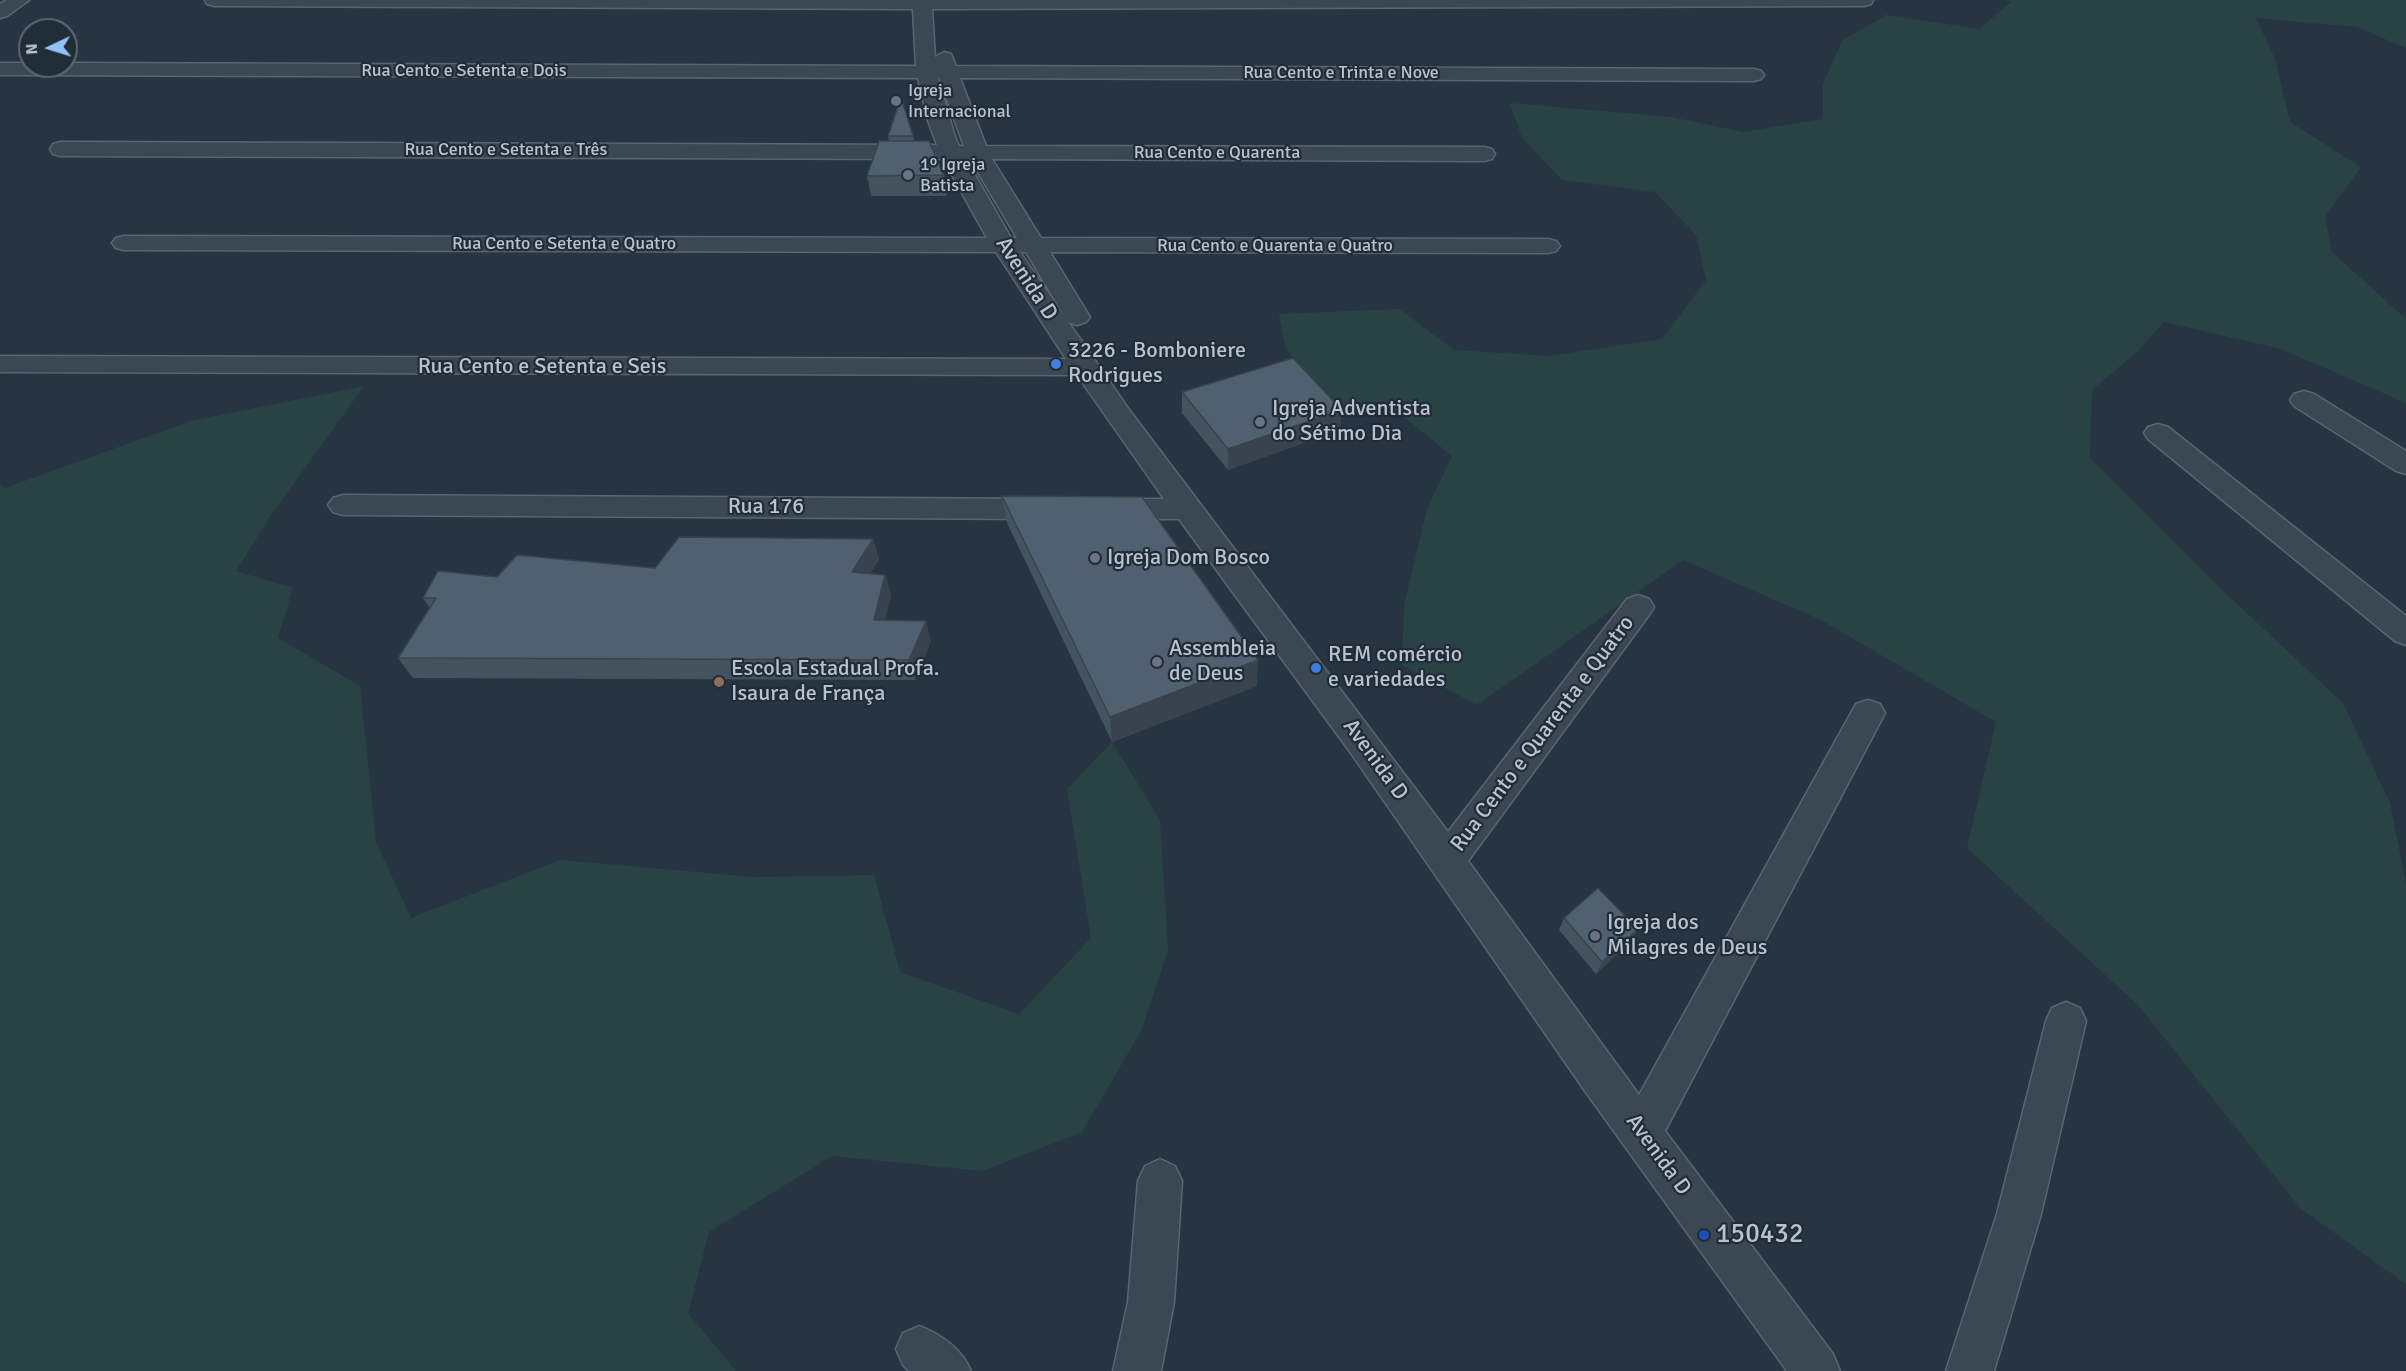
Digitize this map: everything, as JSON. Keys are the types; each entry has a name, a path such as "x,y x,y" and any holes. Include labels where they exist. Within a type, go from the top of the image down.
{"street":[{"path":"0,12 20,0"},
{"path":"214,0 929,2 1864,0"},
{"name":"Avenida D","path":"929,2 937,72 937,112 950,151 1130,402 1197,507 1642,1133 1816,1371"},
{"name":"Rua Cento e Setenta e Dois","path":"0,69 937,72"},
{"name":"Avenida D","path":"937,72 977,152 1018,245 1085,368 1197,507"},
{"name":"Rua Cento e Trinta e Nove","path":"937,72 1754,75"},
{"name":"Rua Cento e Setenta e Três","path":"61,149 950,151"},
{"name":"Rua Cento e Quarenta","path":"950,151 1484,154"},
{"name":"Rua Cento e Setenta e Quatro","path":"124,243 1018,245"},
{"name":"Rua Cento e Quarenta e Quatro","path":"1018,245 1548,246"},
{"name":"Rua Cento e Setenta e Seis","path":"0,364 1085,368"},
{"path":"2304,400 2406,464"},
{"path":"2158,433 2406,633"},
{"name":"Rua 176","path":"343,505 1197,507"},
{"name":"Rua Cento e Quarenta e Quatro","path":"1448,860 1638,607"},
{"path":"1642,1133 1676,1066 1868,713"},
{"path":"1970,1371 2019,1214 2066,1021"},
{"path":"1137,1371 1151,1302 1160,1181"}],"green space":[{"path":"2007,0 2406,0 2406,48 2357,27 2256,18 2275,59 2290,122 2361,167 2325,216 2332,252 2406,319 2406,403 2281,349 2164,322 2138,351 2092,390 2090,458 2220,588 2343,703 2390,803 2406,884 2406,1284 2300,1208 2138,1005 1967,848 1996,722 1821,620 1683,560 1477,705 1402,665 1404,605 1427,509 1452,456 1393,408 1317,406 1285,345 1279,314 1399,309 1454,350 1549,356 1662,339 1706,280 1696,235 1655,192 1562,180 1522,138 1510,103 1671,117 1743,132 1823,119 1823,84 1842,41 1886,15 1979,29 2011,2"},
{"path":"364,386 271,515 236,571 293,588 278,638 360,686 376,842 411,918 560,860 754,877 874,875 900,972 1019,1014 1091,938 1067,789 1112,742 1160,820 1168,950 1142,1029 1082,1132 983,1171 832,1156 709,1232 688,1313 736,1371 0,1371 0,484 5,488 191,421"}],"building":[{"path":"901,97 913,136 888,136"},
{"path":"879,141 929,141 944,175 867,176"},
{"name":"Igreja Adventista do Sétimo Dia","path":"1293,358 1342,410 1228,449 1182,392"},
{"path":"1002,496 1142,497 1258,660 1110,717"},
{"path":"679,537 873,539 852,572 885,575 874,620 926,621 909,660 398,658 436,598 423,598 438,571 497,577 517,555 655,568"},
{"name":"Igreja dos Milagres de Deus","path":"1598,888 1638,929 1602,962 1564,918"}],"place":[{"name":"Igreja Internacional","path":"896,101"},
{"name":"1º Igreja Batista","path":"908,175"},
{"name":"3226 - Bomboniere Rodrigues","path":"1056,364"},
{"name":"Igreja Adventista do Sétimo Dia","path":"1260,422"},
{"name":"Igreja Dom Bosco","path":"1095,558"},
{"name":"Assembleia de Deus","path":"1157,662"},
{"name":"REM comércio e variedades","path":"1316,668"},
{"name":"Escola Estadual Profa. Isaura de França","path":"719,682"},
{"name":"Igreja dos Milagres de Deus","path":"1595,936"},
{"name":"150432","path":"1704,1235"}]}
